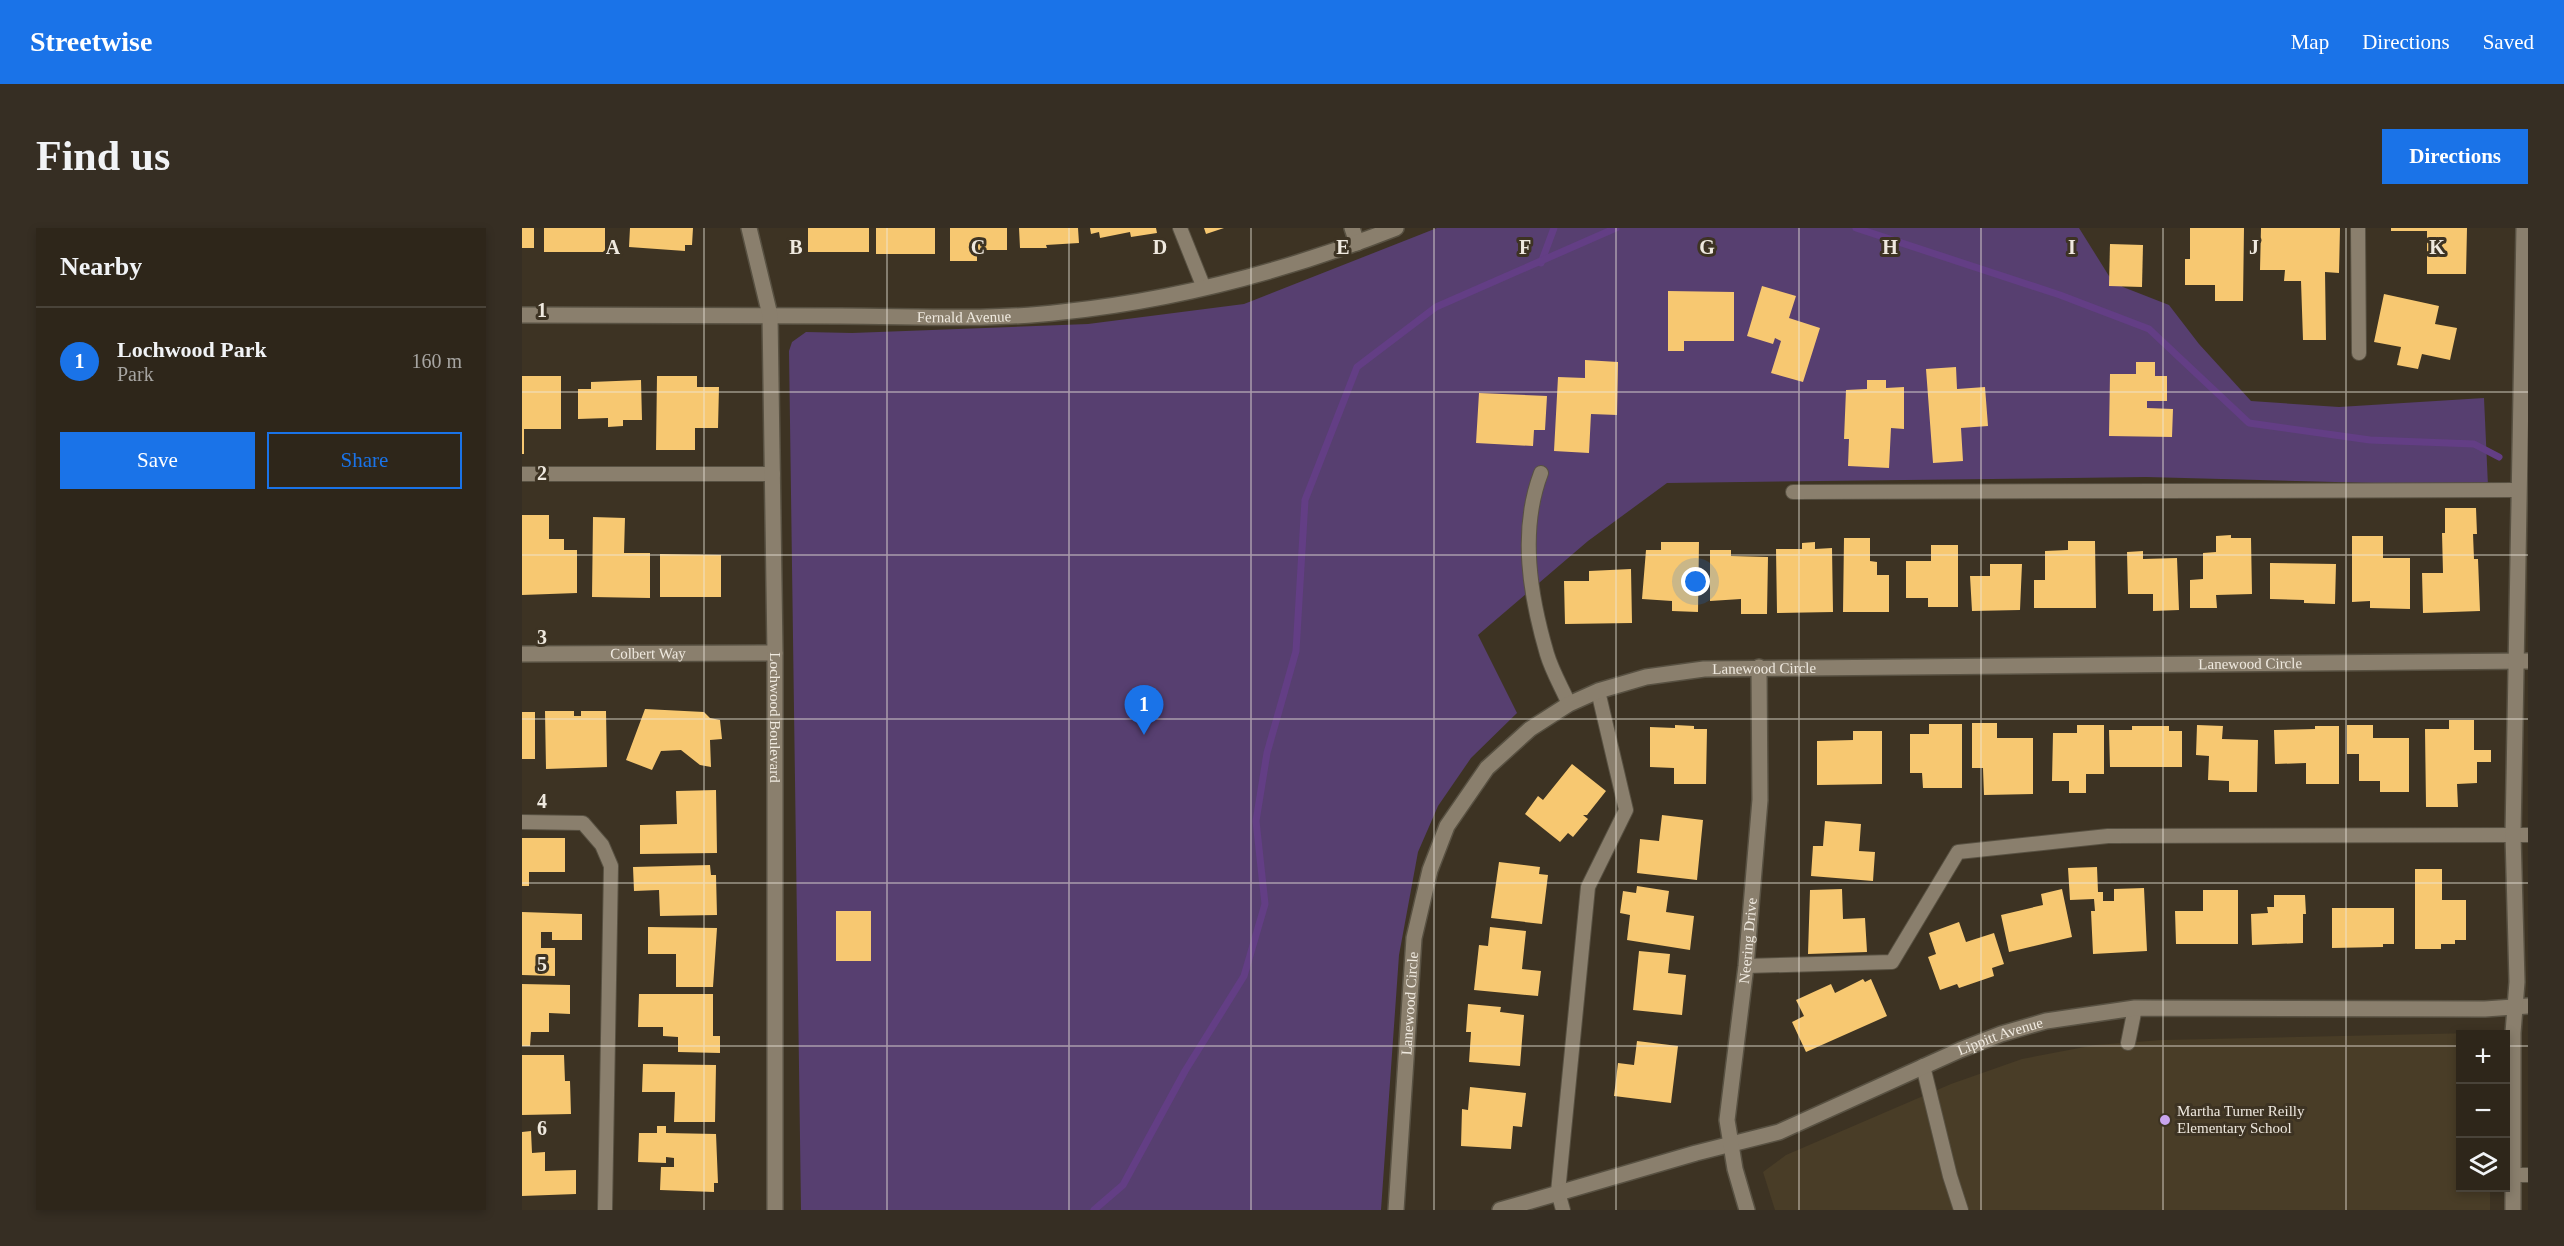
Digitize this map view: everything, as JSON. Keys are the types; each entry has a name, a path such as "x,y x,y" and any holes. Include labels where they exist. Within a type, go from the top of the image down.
{"street":[{"name":"Lochwood Boulevard","path":"749,228 770,315 775,653 775,1210"},
{"path":"1352,228 1357,243"},
{"name":"Fernald Avenue","path":"522,315 981,317 1061,313 1141,302 1204,288 1357,243 1396,228"},
{"path":"2513,1210 2520,1175 2521,1006 2517,982 2523,661 2518,490 2524,228"},
{"name":"Colbert Way","path":"522,654 775,653"},
{"name":"Lanewood Circle","path":"1396,1210 1414,938 1430,870 1446,826 1487,768 1530,729 1569,704 1598,691 1646,677 1704,669 2523,661"},
{"name":"Neering Drive","path":"1747,1210 1735,1169 1727,1120 1746,966 1760,800 1759,667"},
{"name":"Lippitt Avenue","path":"1500,1210 1557,1192 1779,1132 1923,1066 2001,1034 2046,1021 2135,1008 2485,1009 2521,1006"}],"lane":[{"path":"1180,228 1204,288"},
{"path":"2358,228 2359,353"},
{"path":"522,474 773,474"},
{"path":"1541,474 1534,492 1528,526 1528,563 1548,656 1569,704"},
{"path":"1793,492 2518,490"},
{"path":"1563,1210 1557,1192 1588,887 1626,810 1598,691"},
{"path":"522,822 583,823 602,845 611,866 605,1210"},
{"path":"1746,966 1892,962 1958,852 2108,836 2521,835"},
{"path":"2128,1043 2135,1008"},
{"path":"1923,1066 1950,1176 1961,1210"}],"shaded area":[{"path":"1437,228 2079,228 2109,276 2123,287 2169,305 2199,344 2251,401 2339,407 2484,398 2488,486 2146,477 1667,483 1588,541 1478,635 1517,713 1471,758 1438,806 1418,852 1399,955 1381,1210 801,1210 789,351 792,342 806,332 852,333 1088,324 1244,304"},
{"name":"Martha Turner Reilly Elementary School","path":"2456,1033 2456,1192 2490,1192 2490,1210 1775,1210 1763,1172 1786,1155 1951,1084 2022,1059 2095,1045 2162,1040"}],"building":[{"path":"522,228 534,228 534,248 522,248"},
{"path":"544,228 605,228 605,252 544,252"},
{"path":"630,228 693,228 692,245 685,245 685,251 629,247"},
{"path":"808,228 869,228 869,252 808,252"},
{"path":"876,228 935,228 935,254 876,254"},
{"path":"950,228 1007,228 1007,250 977,250 977,261 950,261"},
{"path":"1019,228 1078,228 1079,243 1046,245 1047,248 1020,248"},
{"path":"1090,228 1156,228 1157,233 1131,237 1130,232 1100,238 1099,232 1091,234"},
{"path":"1204,228 1224,228 1206,234"},
{"path":"2190,228 2244,228 2243,301 2215,301 2215,285 2185,285 2185,259 2190,259"},
{"path":"2261,228 2340,228 2339,273 2325,272 2326,340 2303,340 2301,281 2284,281 2285,270 2260,270"},
{"path":"2391,228 2467,228 2466,274 2427,274 2427,231 2391,231"},
{"path":"2110,244 2143,245 2142,287 2109,286"},
{"path":"1762,286 1796,296 1789,318 1820,328 1803,382 1771,373 1781,341 1775,338 1773,344 1747,336"},
{"path":"1668,291 1734,292 1734,341 1684,341 1684,351 1668,351"},
{"path":"2384,294 2439,306 2435,324 2457,328 2450,360 2422,354 2418,369 2397,365 2401,347 2374,342"},
{"path":"1585,360 1618,362 1617,415 1591,414 1589,453 1554,451 1558,377 1585,378"},
{"path":"2136,362 2155,362 2155,376 2167,376 2167,401 2147,401 2147,408 2173,409 2172,437 2109,436 2110,374 2136,374"},
{"path":"1956,367 1957,389 1985,387 1988,426 1961,428 1963,461 1933,463 1926,369"},
{"path":"522,376 561,376 561,429 524,429 524,454 522,454"},
{"path":"657,376 697,376 697,387 719,387 718,428 695,428 695,450 656,450"},
{"path":"641,380 642,420 623,420 623,426 608,427 608,418 578,419 578,389 591,389 591,382"},
{"path":"1867,380 1886,380 1886,388 1904,387 1904,429 1891,428 1889,468 1848,466 1849,439 1844,439 1846,390 1867,389"},
{"path":"1479,393 1547,396 1545,430 1534,430 1533,446 1476,443"},
{"path":"2445,508 2476,508 2477,534 2473,534 2474,559 2478,559 2480,611 2423,613 2422,573 2443,573 2442,533 2445,533"},
{"path":"522,515 549,515 549,539 564,539 564,550 577,550 577,593 522,595"},
{"path":"593,517 625,518 624,553 650,553 650,598 592,597"},
{"path":"2231,535 2231,538 2251,538 2252,594 2216,595 2217,608 2190,608 2190,580 2203,579 2203,553 2216,552 2216,536"},
{"path":"2352,536 2383,536 2383,558 2410,558 2410,609 2370,608 2370,601 2352,602"},
{"path":"1844,538 1870,538 1870,561 1877,562 1877,575 1889,575 1889,612 1843,612"},
{"path":"2068,541 2095,541 2096,608 2034,608 2034,580 2045,580 2045,551 2068,550"},
{"path":"1661,542 1699,542 1698,612 1672,611 1672,601 1642,599 1646,550 1661,550"},
{"path":"1815,542 1815,549 1832,548 1833,612 1777,613 1776,549 1802,549 1802,543"},
{"path":"1931,545 1958,545 1958,607 1928,607 1928,598 1906,598 1906,561 1931,561"},
{"path":"1710,550 1731,550 1731,556 1768,557 1767,614 1741,614 1741,599 1710,601"},
{"path":"2143,551 2143,559 2177,558 2179,610 2153,611 2153,594 2128,594 2127,552"},
{"path":"660,554 721,555 721,597 660,597"},
{"path":"2270,563 2336,564 2335,604 2270,599"},
{"path":"1990,564 2022,564 2020,610 1972,611 1970,576 1990,576"},
{"path":"1631,569 1632,623 1565,624 1564,581 1589,581 1589,571"},
{"path":"645,709 704,712 710,718 720,720 722,739 710,740 711,767 700,765 681,750 661,751 652,770 626,760"},
{"path":"545,711 574,711 574,716 581,716 581,711 606,711 607,767 546,769"},
{"path":"522,712 535,712 535,759 522,759"},
{"path":"2449,720 2474,720 2474,750 2491,750 2491,762 2477,762 2477,783 2457,784 2458,807 2426,807 2425,729 2449,729"},
{"path":"1972,723 1997,723 1997,738 2033,738 2033,794 1984,795 1983,768 1972,768"},
{"path":"1929,724 1962,724 1962,788 1923,788 1922,773 1910,773 1910,734 1929,734"},
{"path":"1675,725 1707,729 1706,784 1674,784 1674,768 1650,767 1650,727 1675,728"},
{"path":"2077,725 2104,725 2104,774 2086,774 2086,793 2069,793 2069,781 2052,781 2053,733 2077,733"},
{"path":"2197,725 2223,726 2222,739 2258,740 2257,792 2229,792 2229,781 2208,780 2209,756 2196,755"},
{"path":"2347,725 2373,725 2373,738 2409,738 2409,792 2380,792 2380,781 2359,781 2359,754 2347,754"},
{"path":"2132,726 2169,726 2169,731 2182,731 2182,767 2110,767 2109,730 2132,730"},
{"path":"2315,726 2339,726 2339,784 2306,784 2306,763 2275,764 2274,730 2315,729"},
{"path":"1853,731 1882,731 1882,784 1817,785 1817,741 1853,740"},
{"path":"1572,764 1606,791 1587,815 1583,815 1588,819 1573,837 1568,833 1560,842 1525,814 1538,796 1543,800"},
{"path":"716,790 717,853 640,854 640,825 677,824 676,791"},
{"path":"1662,815 1703,820 1697,880 1637,873 1640,839 1659,841"},
{"path":"1825,821 1861,824 1859,851 1875,852 1873,881 1811,876 1813,846 1823,846"},
{"path":"522,838 565,838 565,872 529,872 529,886 522,886"},
{"path":"1499,862 1540,867 1539,874 1548,875 1542,924 1491,918"},
{"path":"710,865 711,875 716,875 717,915 660,916 659,890 634,891 633,867"},
{"path":"2097,867 2098,892 2103,892 2103,901 2114,901 2114,889 2144,888 2147,951 2093,954 2091,911 2095,911 2094,899 2070,900 2068,868"},
{"path":"2415,869 2442,869 2442,900 2466,900 2466,940 2455,940 2455,944 2441,944 2441,949 2415,949"},
{"path":"1637,886 1669,891 1666,912 1694,916 1690,950 1627,940 1630,915 1620,913 1623,891 1636,893"},
{"path":"1842,889 1843,919 1865,918 1867,952 1808,954 1810,890"},
{"path":"2062,889 2072,937 2009,952 2001,915 2043,905 2041,894"},
{"path":"2203,890 2238,890 2238,944 2176,944 2175,911 2203,911"},
{"path":"2274,895 2305,895 2303,943 2252,945 2251,914 2268,913 2267,907 2274,907"},
{"path":"2332,908 2394,908 2394,944 2383,944 2383,947 2332,948"},
{"path":"836,911 871,911 871,961 836,961"},
{"path":"522,912 582,914 582,940 552,940 552,932 541,932 541,948 555,948 555,976 522,975"},
{"path":"1959,922 1966,942 1994,933 2004,964 1992,968 1994,976 1959,988 1957,984 1940,990 1928,957 1936,954 1929,933"},
{"path":"648,927 717,928 713,987 676,987 676,954 648,954"},
{"path":"1490,927 1526,931 1522,969 1541,971 1538,996 1474,990 1479,945 1488,946"},
{"path":"1639,951 1670,954 1668,973 1686,975 1682,1015 1633,1010"},
{"path":"1863,979 1865,982 1871,979 1887,1016 1806,1052 1792,1022 1804,1016 1796,1000 1831,984 1835,993"},
{"path":"522,984 570,985 570,1014 549,1013 549,1032 531,1032 530,1046 522,1046"},
{"path":"639,994 713,994 713,1036 720,1036 720,1053 678,1052 678,1037 663,1036 663,1027 638,1027"},
{"path":"1468,1004 1501,1007 1500,1012 1524,1015 1520,1066 1469,1062 1471,1032 1466,1032"},
{"path":"1637,1041 1678,1046 1671,1103 1614,1096 1618,1063 1634,1065"},
{"path":"522,1055 564,1055 565,1081 570,1081 571,1114 522,1115"},
{"path":"643,1064 716,1065 715,1122 674,1122 675,1092 642,1092"},
{"path":"1470,1087 1526,1093 1522,1127 1513,1126 1511,1149 1461,1146 1462,1109 1468,1110"},
{"path":"657,1126 666,1126 666,1133 716,1134 718,1183 714,1183 714,1192 660,1190 661,1167 674,1167 674,1158 666,1157 666,1163 638,1162 639,1133 657,1133"},
{"path":"531,1131 532,1153 545,1152 545,1171 576,1170 576,1194 522,1196 522,1132"}],"waterway":[{"path":"1541,263 1554,228"},
{"path":"1094,1210 1123,1185 1185,1071 1244,976 1265,904 1256,821 1267,753 1296,651 1305,500 1357,367 1436,307 1616,228"},
{"path":"1856,228 2060,295 2149,329 2249,423 2370,440 2474,444 2499,457"}],"place":[{"name":"Lochwood Park","path":"1144,735"},
{"name":"Martha Turner Reilly Elementary School","path":"2165,1120"}]}
